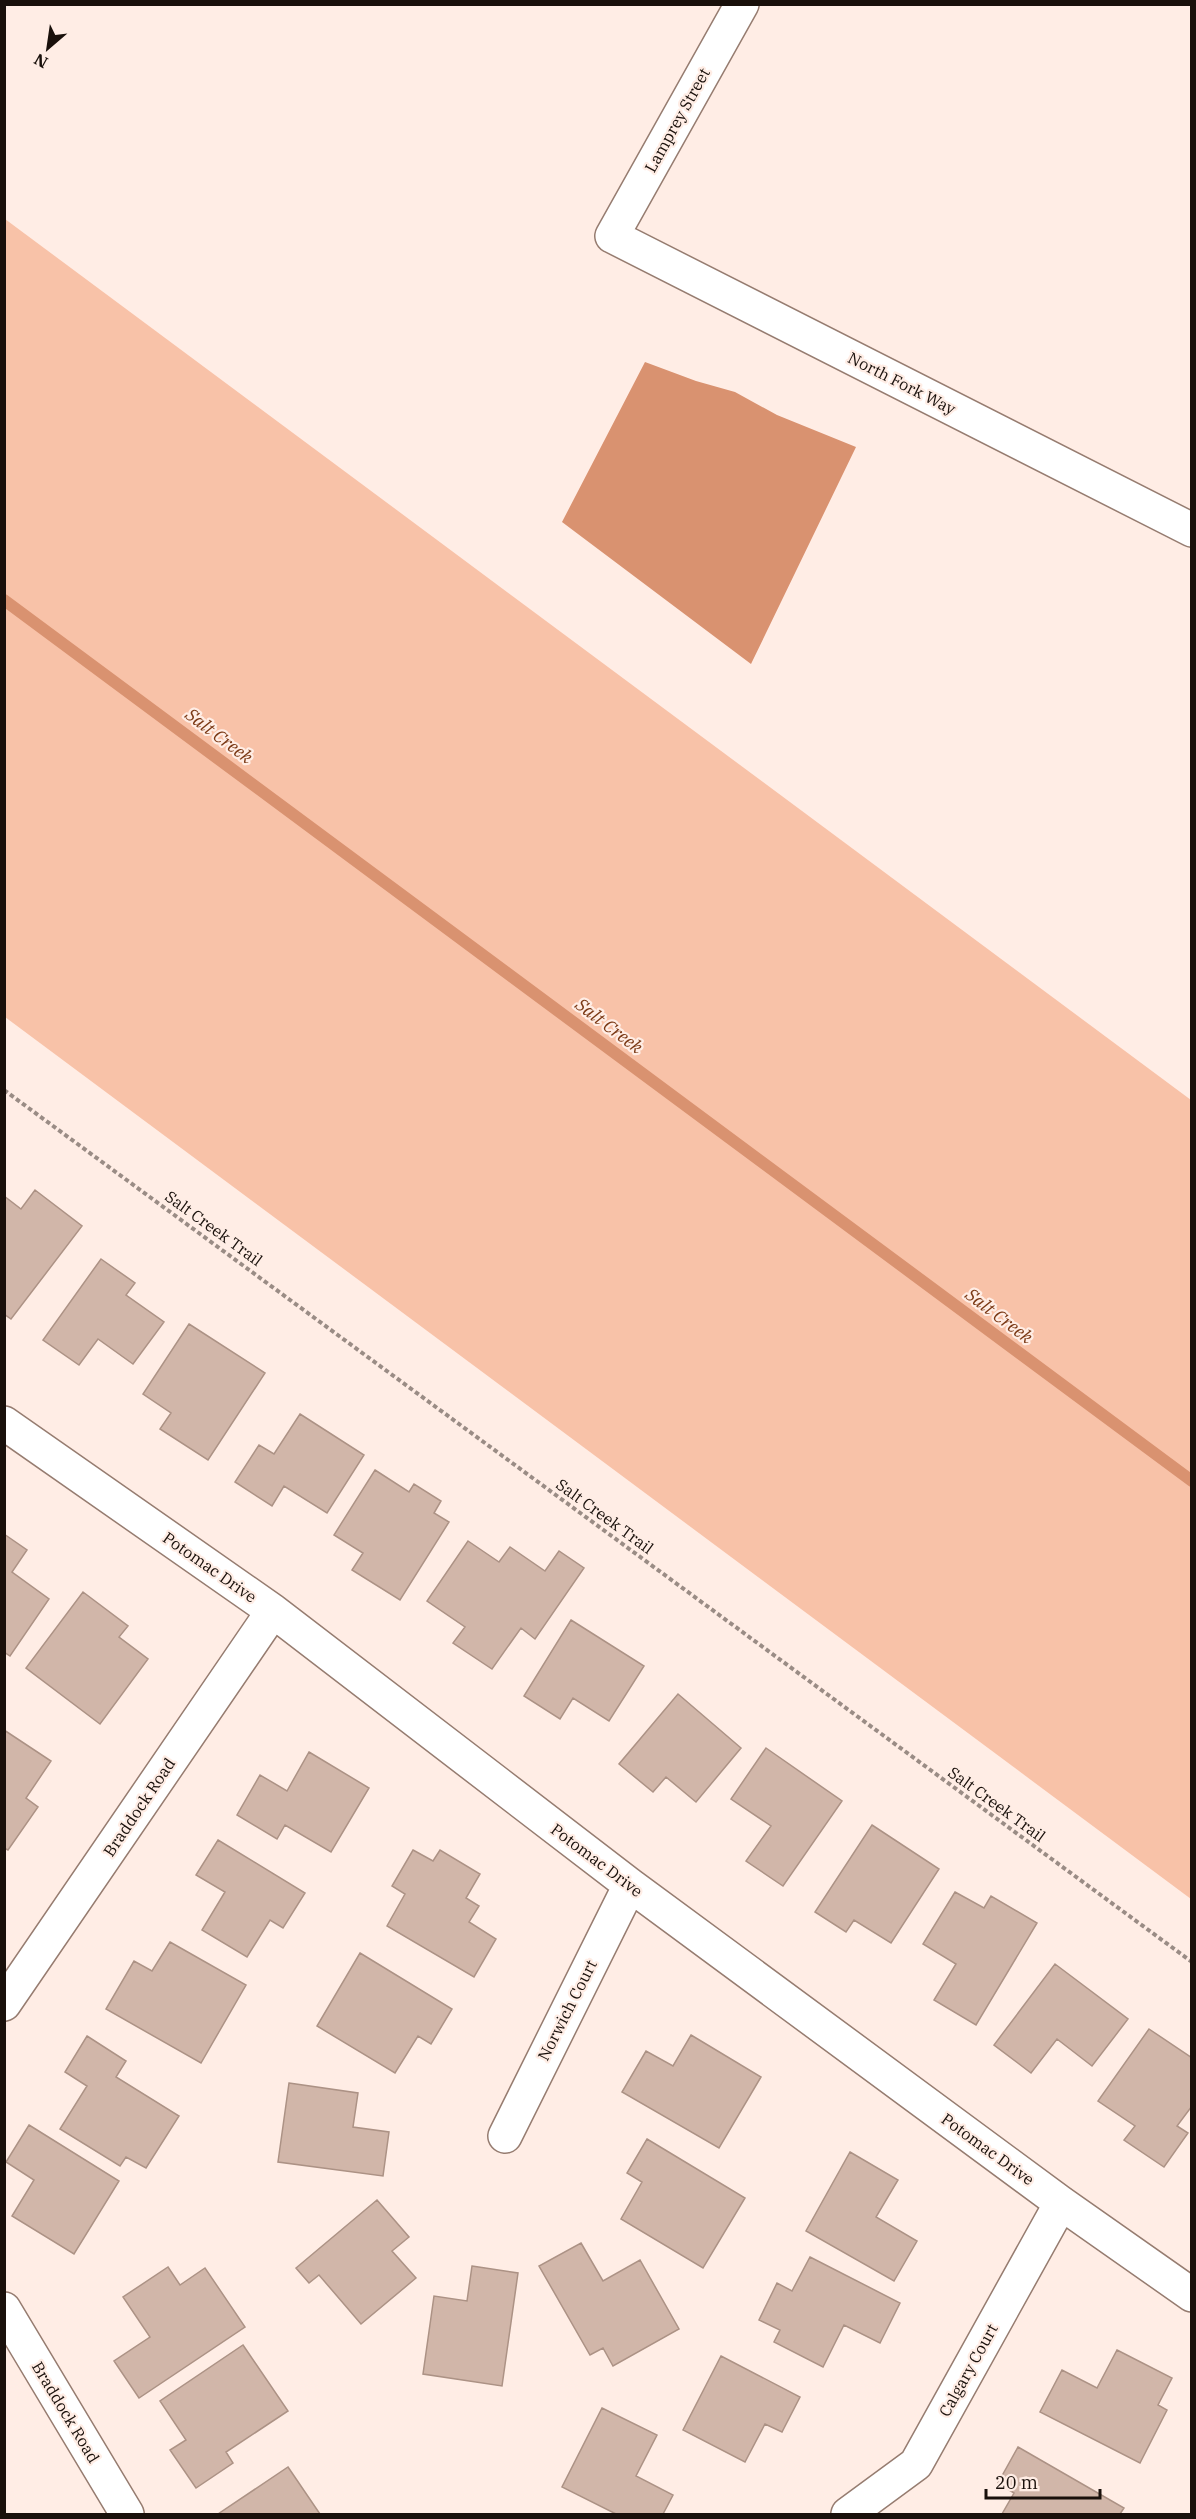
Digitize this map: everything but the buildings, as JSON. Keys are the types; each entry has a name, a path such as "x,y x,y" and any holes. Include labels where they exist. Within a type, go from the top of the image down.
{"street":[{"name":"Lamprey Street","path":"612,236 742,4"},
{"name":"North Fork Way","path":"612,236 1191,530"},
{"name":"Potomac Drive","path":"4,1423 273,1611 630,1885 1061,2203 1191,2295"},
{"name":"Braddock Road","path":"4,2004 273,1611"},
{"name":"Norwich Court","path":"505,2136 630,1885"},
{"name":"Calgary Court","path":"848,2514 916,2464 1061,2203"},
{"name":"Braddock Road","path":"4,2309 127,2514"}],"path":[{"name":"Salt Creek Trail","path":"4,1090 1191,1962"}],"shaded area":[{"path":"5,219 1191,1100 1191,1899 5,1017"},
{"path":"645,362 696,381 735,392 777,415 856,447 751,664 562,522"}],"waterway":[{"name":"Salt Creek","path":"4,600 1192,1481"}]}
